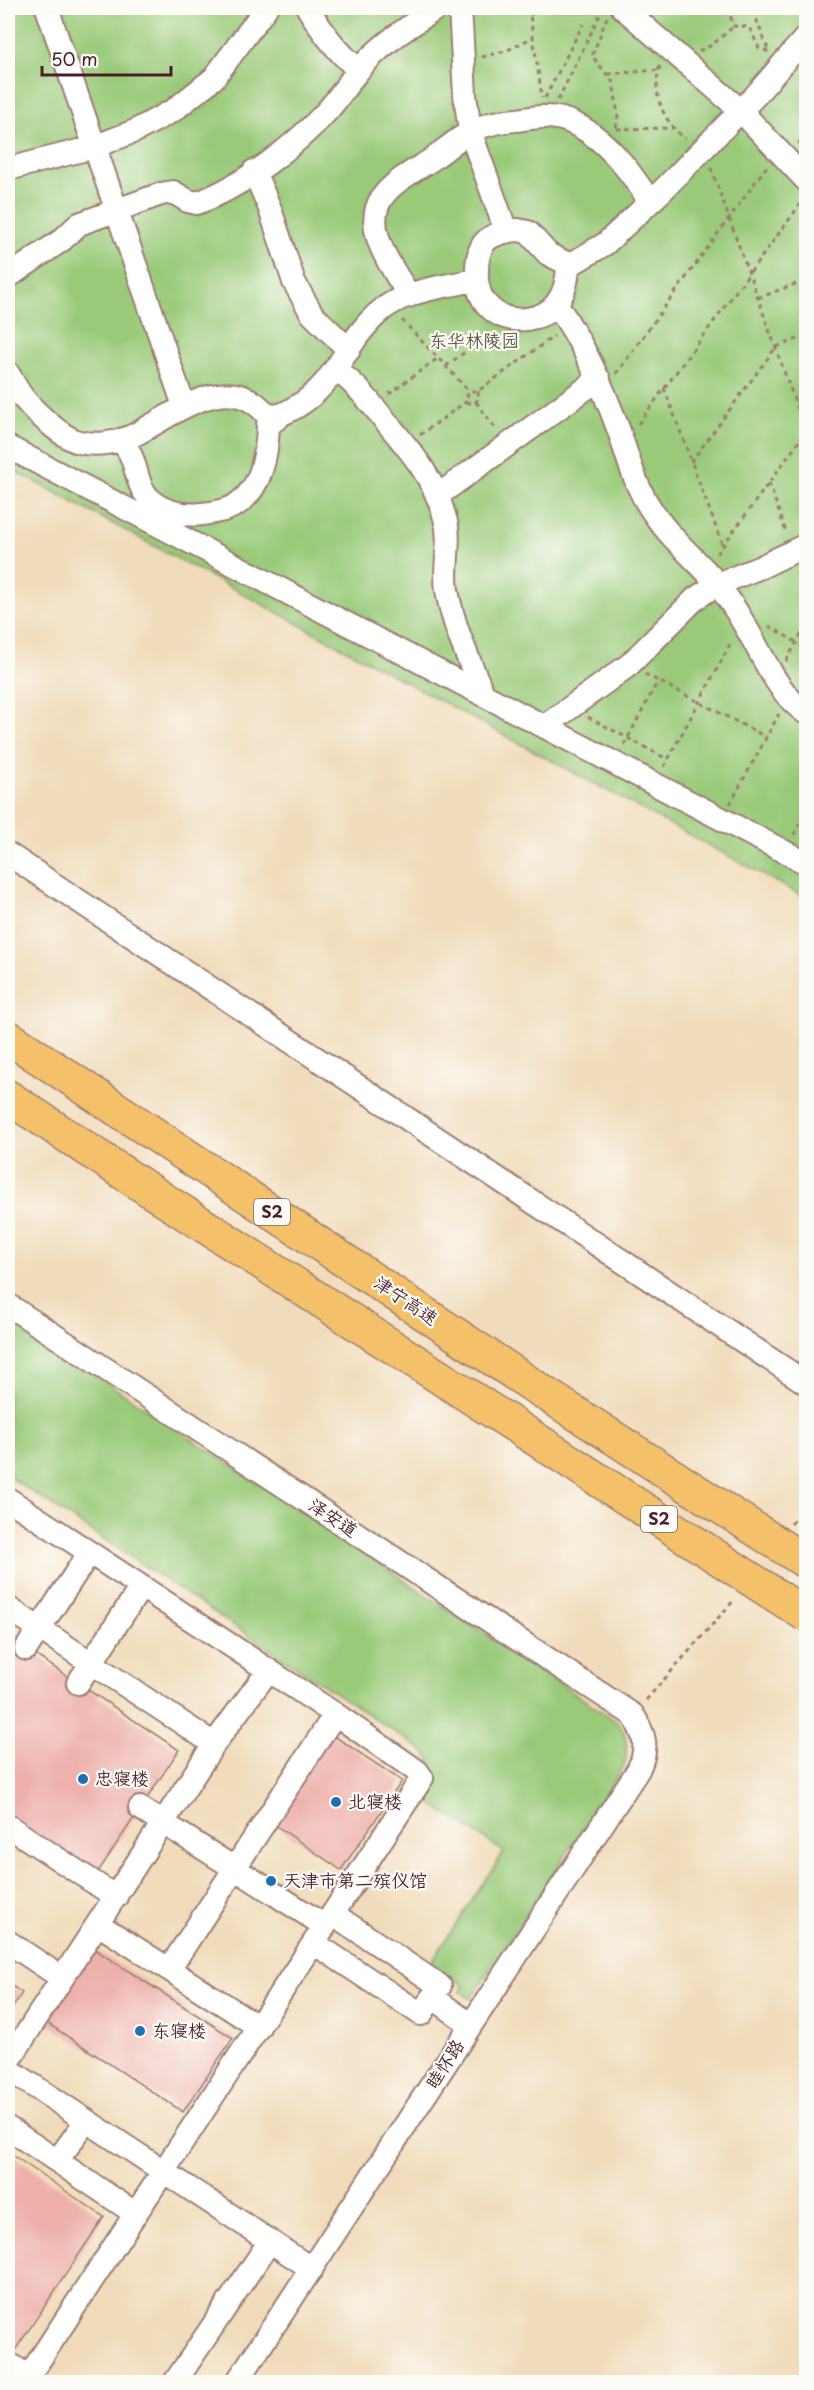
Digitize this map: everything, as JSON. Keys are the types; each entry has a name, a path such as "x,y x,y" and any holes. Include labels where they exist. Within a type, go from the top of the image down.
{"highway":[{"path":"8,1032 82,1086"},
{"name":"津宁高速","path":"8,1037 535,1387 807,1562"},
{"name":"S2","path":"8,1097 168,1203 807,1615"},
{"path":"8,1121 168,1203"}],"street":[{"path":"47,8 184,406"},
{"path":"8,169 94,147 135,131 174,110 214,78 266,8"},
{"path":"308,8 339,54 359,70"},
{"path":"8,277 62,240 79,224 173,192 188,201 197,203 254,171 285,149 326,112 359,70 404,30 436,8"},
{"path":"460,8 465,95 470,131 506,231"},
{"path":"617,11 687,63 740,110 807,180"},
{"path":"568,266 605,244 650,202 755,96 807,37"},
{"path":"400,300 377,238 375,222 377,207 384,194 470,131 502,121 549,117 577,125 592,134 610,137 650,202"},
{"path":"254,171 270,209 294,282 312,314 349,350"},
{"path":"506,231 528,232 548,254 568,266 564,291 556,304 543,315 530,319 505,319 485,303 476,280 480,253 485,243 495,235 506,231"},
{"path":"271,419 312,398 325,385 377,313 400,300 476,280"},
{"path":"556,304 570,325 601,384 636,481 647,504 682,549 711,577 739,616 782,688 807,713"},
{"path":"336,369 359,387 407,445 421,465 437,496 446,518 448,538 446,588 452,616 483,694"},
{"path":"8,373 24,400 50,424 76,441 94,444 127,442 184,406 203,399 231,394 252,402 271,419"},
{"path":"437,496 508,445 601,384"},
{"path":"127,442 141,489 154,503 186,515 200,515 234,506 247,495 264,464 271,419"},
{"path":"8,447 807,864"},
{"path":"545,726 629,665 696,598 711,577 800,548"},
{"path":"8,854 807,1383"},
{"name":"泽安道","path":"8,1305 633,1715"},
{"path":"8,1498 335,1714 417,1771 422,1778 27,2380 8,2363"},
{"path":"26,1649 89,1553"},
{"path":"78,1683 141,1587"},
{"path":"8,1608 214,1744"},
{"path":"268,1671 214,1744 163,1822 62,1978 9,2071 312,2269"},
{"path":"170,1968 335,1714"},
{"name":"睦怀路","path":"237,2382 638,1770 644,1757 645,1743 633,1715"},
{"path":"140,1808 324,1928 440,1986 421,2014 324,1928"},
{"path":"8,1826 116,1897"},
{"path":"98,1924 259,2027"},
{"path":"8,1942 62,1978"},
{"path":"432,1997 470,2024"},
{"path":"57,2161 86,2121"},
{"path":"8,2128 136,2214"},
{"path":"175,2382 270,2241"}],"path":[{"path":"529,8 543,102 583,24"},
{"path":"530,15 540,8"},
{"path":"549,117 603,8"},
{"path":"727,8 734,26"},
{"path":"687,63 700,50 712,45 734,26 748,27 759,48 769,52 752,8"},
{"path":"617,11 606,17 592,56 613,82 616,100 610,137 672,128"},
{"path":"477,58 506,51 533,37"},
{"path":"662,62 656,88 663,111 672,128 700,151 710,166 806,432 723,546 711,577"},
{"path":"608,74 659,70"},
{"path":"601,384 779,150"},
{"path":"623,443 807,197"},
{"path":"758,298 807,280"},
{"path":"400,300 402,320 469,391 478,392 570,325"},
{"path":"691,462 776,347 807,336"},
{"path":"446,366 483,339"},
{"path":"384,398 438,357"},
{"path":"664,388 723,546"},
{"path":"467,401 465,399 469,391"},
{"path":"476,402 480,395 478,392"},
{"path":"467,401 473,404 476,402"},
{"path":"407,445 467,401"},
{"path":"476,402 508,445"},
{"path":"797,406 807,403"},
{"path":"769,483 800,548"},
{"path":"655,784 699,702 739,616 746,613 807,648"},
{"path":"722,819 766,737 797,642 807,626"},
{"path":"629,665 766,737"},
{"path":"615,762 658,681"},
{"path":"581,713 668,759"},
{"path":"785,852 807,810"},
{"path":"791,1524 807,1503"},
{"path":"633,1715 736,1597"}],"green space":[{"name":"东华林陵园","path":"8,8 806,8 806,898 8,467"},
{"path":"8,1317 619,1723 626,1744 624,1766 471,1999 460,1992 464,1986 430,1964 504,1852 423,1798 429,1785 432,1767 422,1750 8,1476"}],"building":[{"name":"忠寝楼","path":"8,1637 179,1750 96,1875 8,1816"},
{"name":"北寝楼","path":"331,1734 402,1781 341,1870 271,1822"},
{"name":"东寝楼","path":"94,1949 233,2038 183,2112 47,2023"},
{"path":"8,1983 22,1993 8,2015"},
{"path":"8,2152 104,2217 16,2349 8,2343"}],"place":[{"name":"忠寝楼","path":"83,1779"},
{"name":"北寝楼","path":"336,1802"},
{"name":"天津市第二殡仪馆","path":"271,1881"},
{"name":"东寝楼","path":"140,2031"}]}
